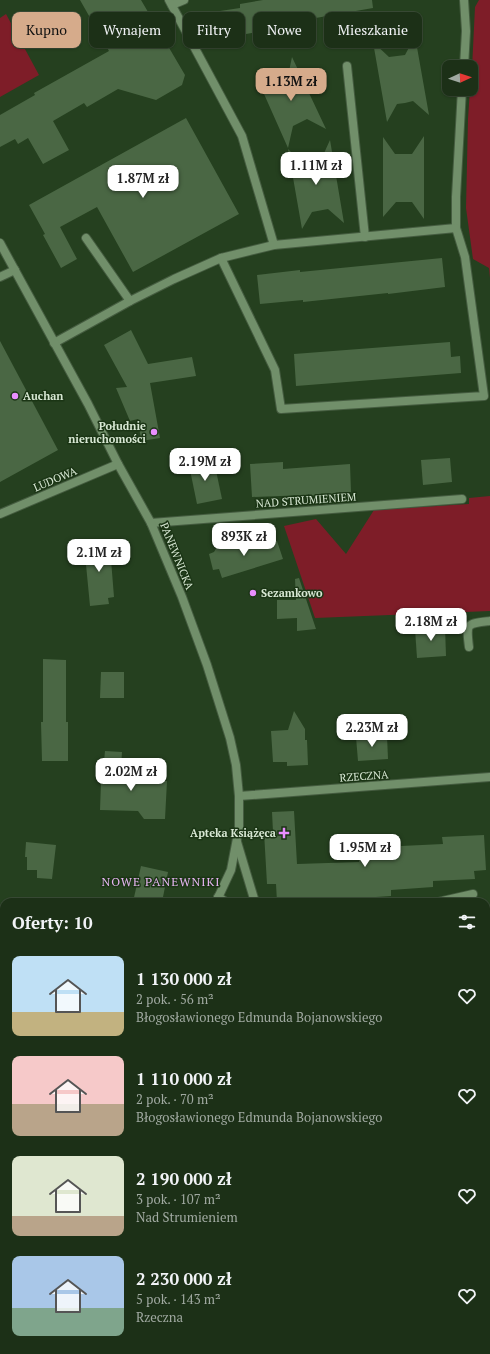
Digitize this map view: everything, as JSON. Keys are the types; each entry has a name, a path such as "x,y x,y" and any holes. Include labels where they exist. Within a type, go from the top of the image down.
{"street":[{"path":"184,0 171,3 242,136 274,245"},
{"path":"464,0 466,16 464,60"},
{"path":"347,66 365,237"},
{"path":"220,258 274,370 281,409 484,396 465,257 456,228 456,197 462,96"},
{"path":"54,343 130,301 220,258 274,245 456,228"},
{"path":"86,238 130,301"},
{"name":"PANEWNICKA","path":"0,244 88,404 118,464 151,523 182,597 207,664 230,738 236,765 239,796 239,828 231,870 217,898"},
{"path":"0,277 15,270"},
{"name":"LUDOWA","path":"0,514 118,464"},
{"name":"NAD STRUMIENIEM","path":"151,523 462,499"},
{"path":"469,647 467,632 469,627 474,623 490,622"},
{"name":"RZECZNA","path":"239,796 490,777"},
{"path":"236,842 254,898"},
{"path":"456,898 473,894"}],"shaded area":[{"path":"479,0 490,0 490,278 489,268 473,259 466,208 470,96 478,96 478,60 472,60 475,7"},
{"path":"6,14 12,25 12,48 24,48 39,75 0,97 0,18"},
{"path":"490,496 490,611 315,618 284,526 316,519 346,554 374,510 469,504 469,498"}],"building":[{"path":"80,0 141,0 148,12 89,12 89,16"},
{"path":"263,0 372,0 373,8 350,12 324,12 324,17 316,18 316,12 253,12 253,33 246,34 245,38 245,12 220,11 240,8 240,4"},
{"path":"107,48 169,48 185,75 182,85 156,100 118,89 87,107 84,103 53,121 69,150 43,164 28,138 18,144 15,139 0,147 0,115 35,95 34,93 109,51"},
{"path":"374,48 379,48 389,57 405,55 409,48 417,48 429,115 413,101 397,104 387,122"},
{"path":"292,57 326,129 307,119 293,126 288,148 260,85 269,81 273,83 288,76"},
{"path":"186,118 239,214 133,272 97,207 60,227 77,259 61,268 29,205"},
{"path":"424,136 424,219 412,202 396,202 383,217 383,137 395,154 412,154"},
{"path":"330,140 344,223 328,209 312,212 302,229 288,149 304,165 320,162"},
{"path":"442,258 445,287 303,302 303,300 260,304 257,275"},
{"path":"131,330 148,364 192,357 196,376 150,383 160,438 141,441 138,419 130,421 116,388 127,387 104,345"},
{"name":"Auchan","path":"0,341 58,450 0,482"},
{"path":"450,342 451,357 460,356 461,373 296,386 294,354"},
{"path":"450,458 452,482 423,485 421,460"},
{"path":"214,461 222,499 197,504 189,465"},
{"path":"283,462 283,469 350,464 351,492 308,496 252,497 250,464"},
{"path":"277,541 283,559 222,578 219,569 213,570 209,554 214,552 218,545 225,543 231,547 242,543"},
{"path":"104,542 104,548 110,547 114,597 108,598 109,604 90,606 84,544"},
{"path":"299,578 316,629 297,631 297,618 277,619 277,600 296,600 295,579"},
{"path":"445,627 446,656 417,658 415,629"},
{"path":"43,659 66,660 66,722 68,722 68,761 42,761 41,722 43,722"},
{"path":"101,672 124,672 124,698 100,698"},
{"path":"294,711 305,729 308,765 287,766 287,762 273,762 271,731 288,730"},
{"path":"387,736 388,759 358,761 356,737"},
{"path":"105,751 122,752 120,783 167,781 165,819 144,819 138,811 100,810 101,782"},
{"path":"294,811 297,864 359,862 359,855 401,853 401,846 443,844 442,837 484,835 486,870 474,871 475,879 433,881 433,887 391,890 391,896 361,898 277,898 276,884 267,884 264,832 273,832 272,812"},
{"path":"26,842 56,845 52,879 37,878 37,870 27,870 27,857 25,857"},
{"path":"141,866 168,872 163,898 134,898"}],"place":[{"name":"Auchan","path":"15,396"},
{"name":"Południe nieruchomości","path":"154,432"},
{"name":"Sezamkowo","path":"253,593"},
{"name":"Apteka Książęca","path":"284,833"}],"district":[{"name":"NOWE PANEWNIKI","path":"161,882"}]}
